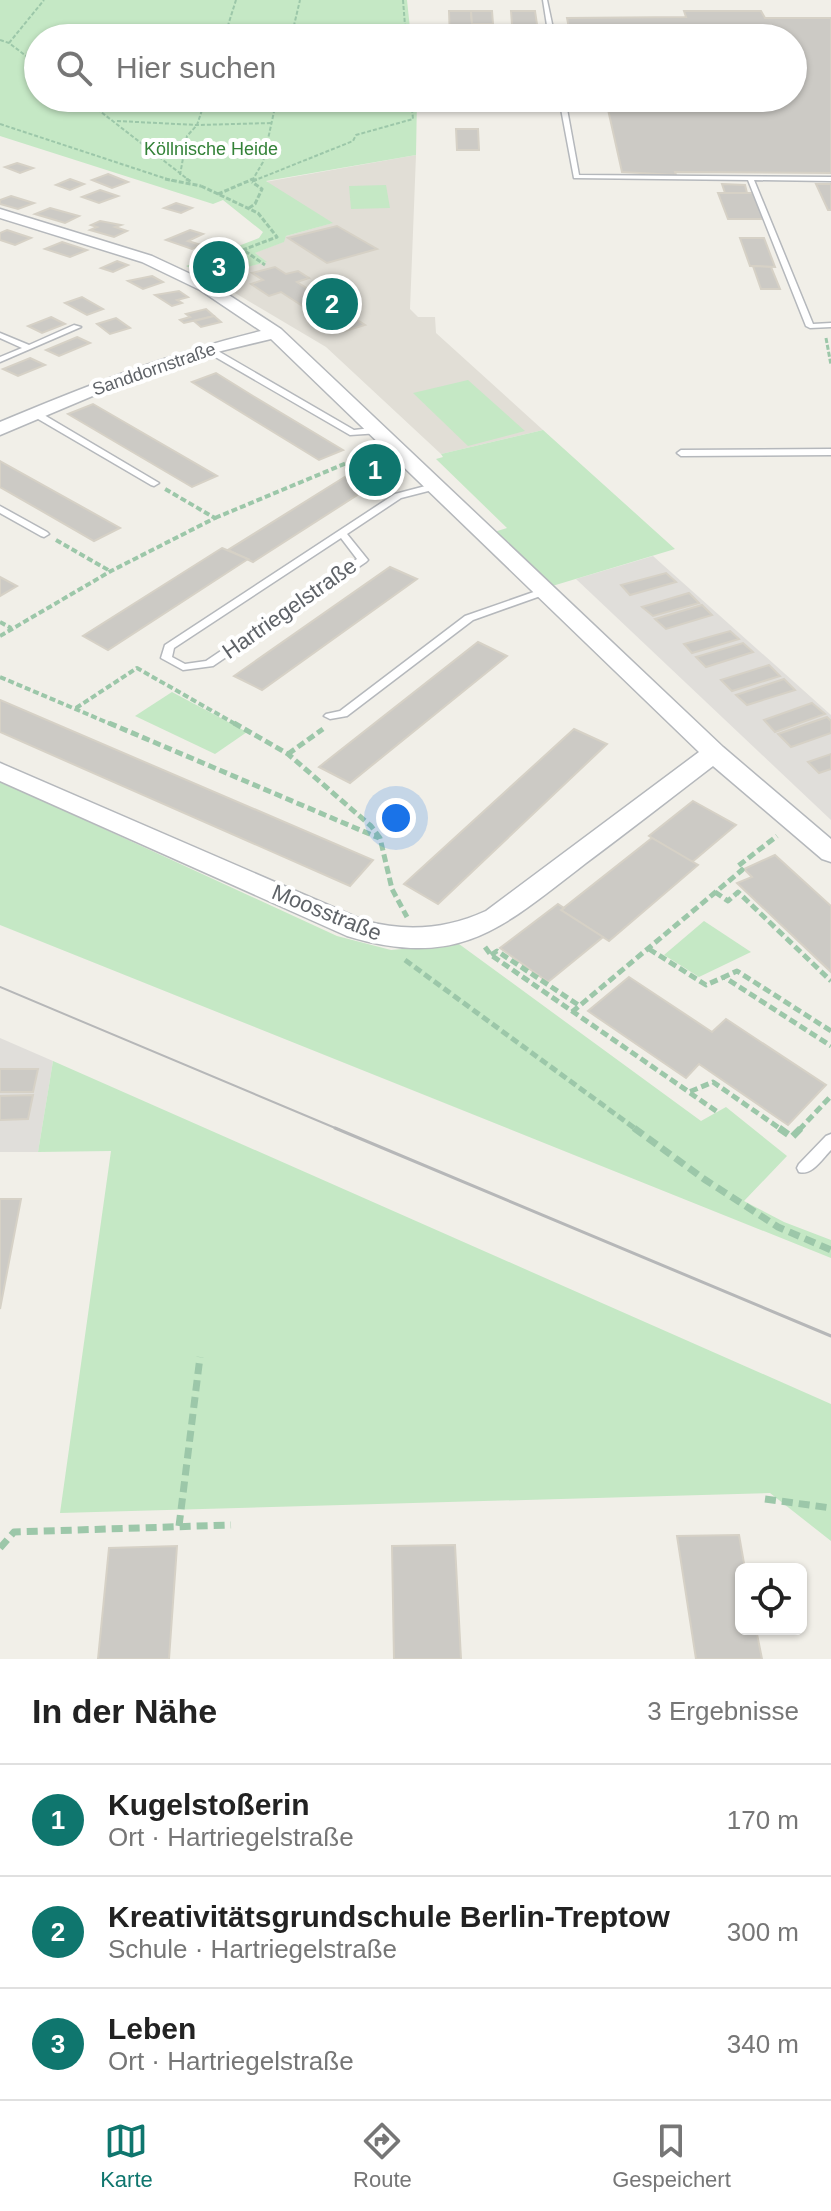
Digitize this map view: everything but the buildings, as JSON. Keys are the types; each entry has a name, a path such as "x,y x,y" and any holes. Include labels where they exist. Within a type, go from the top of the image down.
{"street":[{"path":"0,213 111,246 179,273 206,287 275,333 387,436 714,753 831,853"},
{"name":"Sanddornstraße","path":"0,429 122,377 208,349 275,333"},
{"name":"Moosstraße","path":"0,771 357,929 411,949 471,931 496,918 714,753"}],"lane":[{"path":"545,0 549,24"},
{"path":"564,112 576,177 831,179"},
{"path":"750,178 810,326 831,325"},
{"path":"0,360 77,327"},
{"path":"0,335 29,348"},
{"path":"208,349 353,433 387,436"},
{"path":"36,414 154,483"},
{"path":"681,453 831,452"},
{"name":"Hartriegelstraße","path":"341,532 363,560 209,664 183,667 166,658 169,647 341,532 398,496 437,486"},
{"path":"0,509 44,534"},
{"path":"330,716 343,714 469,618 545,591"},
{"path":"804,1168 831,1140"}],"path":[{"path":"24,24 44,0"},
{"path":"228,24 236,0"},
{"path":"294,24 300,0"},
{"path":"403,0 405,24"},
{"path":"9,43 24,25"},
{"path":"0,40 24,54"},
{"path":"102,112 151,149 180,176 249,208 269,224 277,237 179,273"},
{"path":"180,176 187,136 197,125 201,112"},
{"path":"251,182 263,162 274,112"},
{"path":"218,194 353,141 356,135 413,119 412,112"},
{"path":"114,121 197,125 272,123"},
{"path":"0,124 169,180 201,186"},
{"path":"249,208 255,204 262,189 251,182"},
{"path":"242,251 265,265"},
{"path":"207,274 229,265 242,251"},
{"path":"820,325 831,365"},
{"path":"0,636 111,571 387,436"},
{"path":"154,483 215,518"},
{"path":"44,534 111,571"},
{"path":"0,622 11,628"},
{"path":"76,708 137,668 288,754 371,826 380,838 411,949 704,1179 778,1227 831,1250"},
{"path":"0,677 380,838"},
{"path":"288,754 343,714"},
{"path":"572,1012 742,870 738,866 775,837"},
{"path":"715,892 728,901 738,892 831,981"},
{"path":"471,931 491,955 719,1113"},
{"path":"649,949 706,985 737,971 831,1031"},
{"path":"491,955 497,951 580,1006"},
{"path":"724,977 831,1046"},
{"path":"689,1092 713,1082 792,1137 831,1096"},
{"path":"179,1526 200,1357"},
{"path":"765,1499 831,1508"},
{"path":"0,1548 14,1532 231,1525"}],"shaded area":[{"path":"416,155 410,309 418,317 435,317 436,333 543,430 441,454 326,347 208,277 266,262 254,253 283,242 286,236 332,223 265,182"},
{"path":"653,556 831,715 831,820 576,579"},
{"path":"0,1038 53,1061 38,1152 0,1152"}],"green space":[{"name":"Köllnische Heide","path":"0,0 407,0 410,24 24,24 24,112 417,112 416,155 266,181 333,223 286,236 284,242 255,253 267,262 208,277 186,266 259,238 263,232 223,200 213,204 0,136"},
{"path":"386,185 390,208 351,209 349,186"},
{"path":"468,380 525,431 468,446 413,393"},
{"path":"543,430 675,549 549,587 494,532 507,528 436,459 443,457 441,454"},
{"path":"172,692 247,732 215,754 135,716"},
{"path":"0,781 337,936 391,950 459,944 701,1121 726,1107 787,1156 744,1201 784,1222 831,1240 831,1258 0,925"},
{"path":"704,921 751,952 699,977 664,955"},
{"path":"53,1061 831,1404 831,1541 770,1493 60,1513 111,1151 38,1152"}],"tram line":[{"path":"0,987 340,1130"},
{"path":"335,1128 831,1336"}],"place":[{"name":"Leben","path":"219,267"},
{"name":"Kreativitätsgrundschule Berlin-Treptow","path":"332,304"},
{"name":"Kugelstoßerin","path":"375,470"}]}
